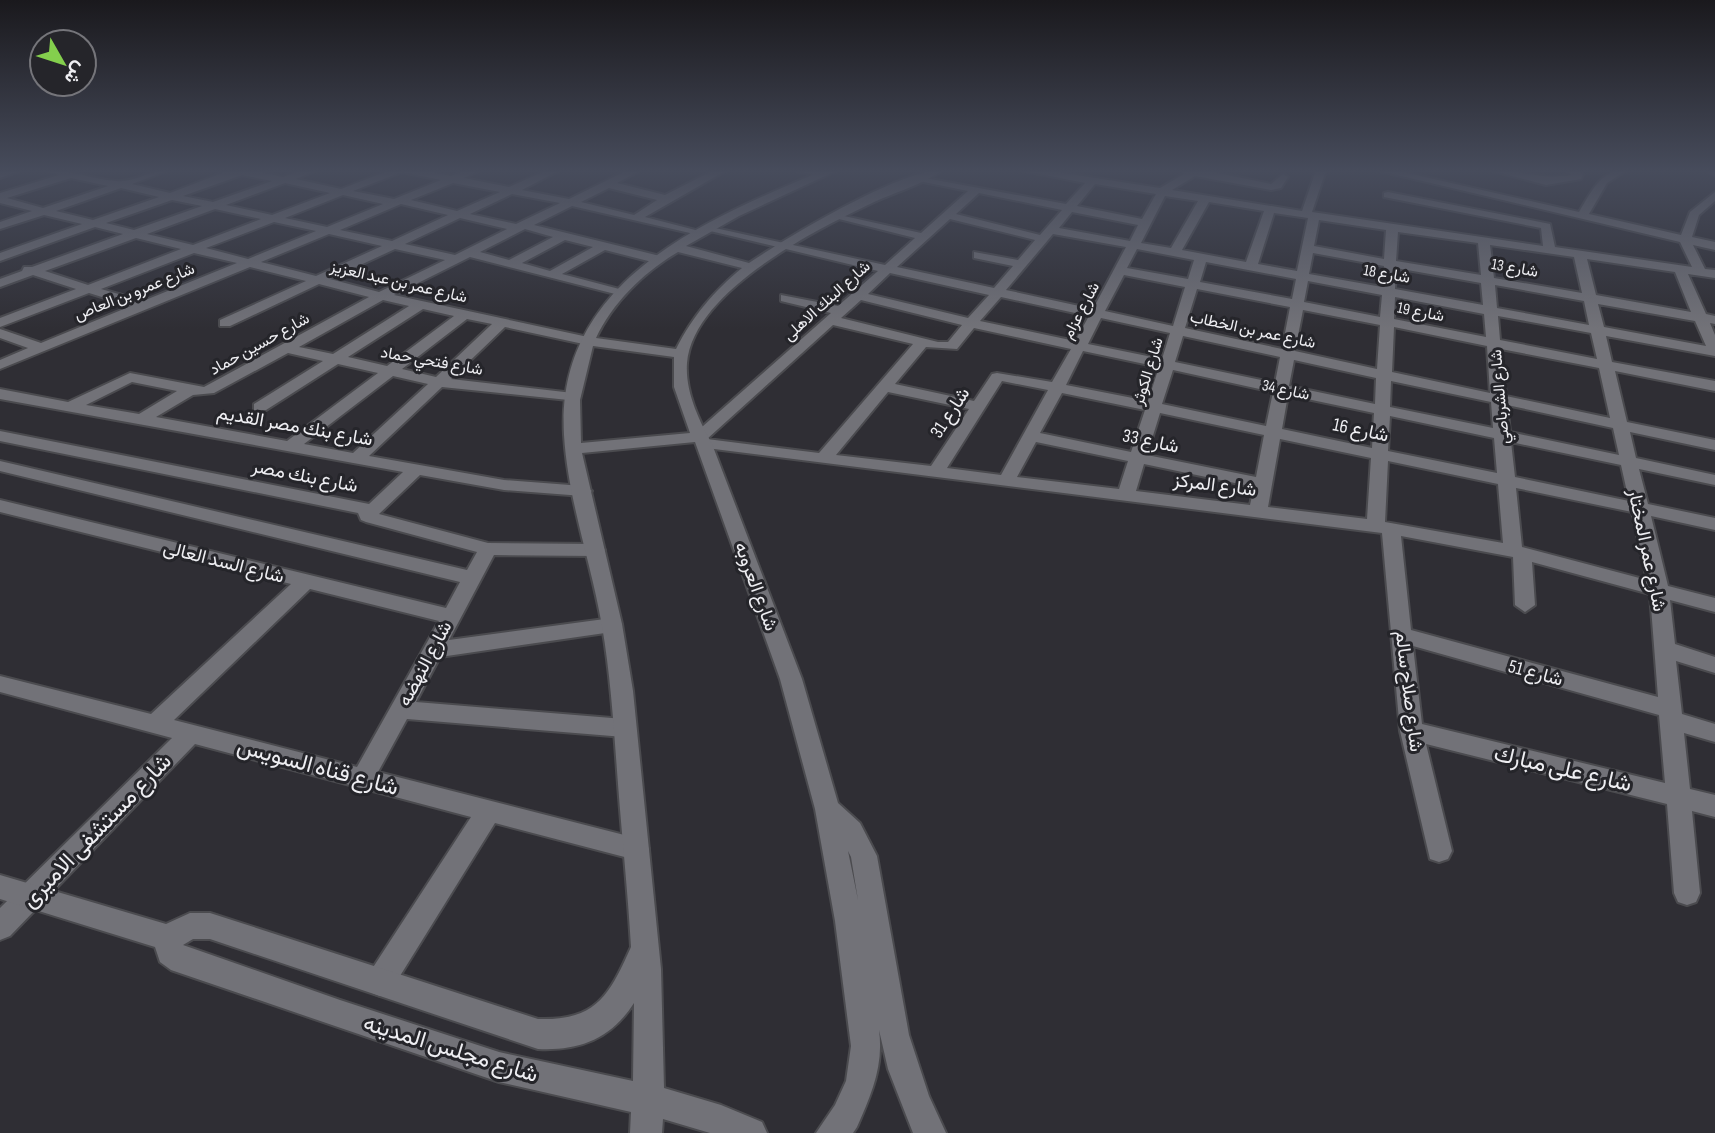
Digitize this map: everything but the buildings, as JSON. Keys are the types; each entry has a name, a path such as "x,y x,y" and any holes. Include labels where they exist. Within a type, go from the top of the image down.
{"street":[{"name":"شارع عمر بن عبد العزيز","path":"87,223 381,296 588,341"},
{"path":"0,260 101,223"},
{"path":"0,283 167,223"},
{"path":"0,323 261,223"},
{"path":"296,223 391,244 511,264 618,293"},
{"name":"شارع عمرو بن العاص","path":"0,365 346,223"},
{"path":"225,323 438,223"},
{"path":"503,223 656,259"},
{"name":"شارع حسين حماد","path":"71,406 130,377 190,390 209,390 381,296 526,223"},
{"path":"662,223 705,231"},
{"path":"646,1133 649,1100 646,944 612,625 574,449 573,398 588,341 618,293 656,259 722,223"},
{"name":"شارع العروبه","path":"826,223 783,246 720,290 697,317 681,354 686,407 702,440 791,679 827,809 849,921 866,1046 861,1082 846,1116 832,1133"},
{"path":"866,223 923,237"},
{"name":"شارع البنك الاهلى","path":"702,440 939,223"},
{"name":"شارع 18","path":"989,223 1048,234 1133,244 1715,351"},
{"path":"786,298 922,343 952,346 974,324 1057,223"},
{"name":"شارع عزام","path":"1007,480 1145,223"},
{"path":"1175,252 1191,223"},
{"path":"1251,266 1262,223"},
{"path":"1258,511 1308,249 1310,223"},
{"name":"شارع صلاح سالم","path":"1388,223 1389,292 1380,455 1384,527 1402,635 1411,731 1439,851"},
{"path":"1418,223 1479,241 1715,274"},
{"name":"شارع الشرباصي","path":"1476,223 1488,280 1507,481 1525,605"},
{"path":"1530,223 1546,226 1550,251"},
{"path":"1611,223 1715,246"},
{"path":"1690,223 1685,240 1701,272"},
{"name":"شارع عمر بن الخطاب","path":"705,231 1715,445"},
{"path":"511,264 563,236"},
{"path":"551,275 603,246"},
{"path":"674,247 751,267"},
{"name":"شارع 13","path":"1308,249 1715,320"},
{"path":"978,255 1023,265"},
{"name":"شارع عمر المختار","path":"1580,256 1659,589 1688,892"},
{"name":"شارع الكوثر","path":"1126,495 1201,257"},
{"path":"0,260 144,306"},
{"name":"شارع 19","path":"1120,270 1715,386"},
{"path":"1680,270 1715,351"},
{"name":"شارع 34","path":"858,295 974,324 1715,480"},
{"path":"260,407 422,304"},
{"path":"291,446 465,314"},
{"path":"357,458 503,322"},
{"path":"0,332 41,348"},
{"path":"588,341 681,354"},
{"path":"824,458 922,343"},
{"name":"شارع فتحي حماد","path":"286,348 439,382 573,398"},
{"name":"شارع 16","path":"999,376 1715,524"},
{"name":"شارع 31","path":"936,472 999,376"},
{"path":"885,387 978,407"},
{"path":"142,419 190,390"},
{"name":"شارع بنك مصر القديم","path":"0,394 504,485 583,491"},
{"name":"شارع بنك مصر","path":"0,436 366,509 367,516 488,549 596,550"},
{"name":"شارع 33","path":"1031,436 1263,484"},
{"name":"شارع المركز","path":"574,449 702,440 824,458 1384,527 1518,552 1715,605"},
{"path":"0,466 471,578"},
{"path":"367,516 417,468"},
{"name":"شارع السد العالى","path":"0,506 449,616"},
{"name":"شارع النهضه","path":"363,778 449,616 488,549"},
{"path":"155,724 306,582"},
{"path":"432,650 612,625"},
{"name":"شارع 51","path":"1402,635 1671,714 1715,733"},
{"path":"1665,649 1715,665"},
{"name":"شارع قناه السويس","path":"0,684 636,849"},
{"path":"399,710 624,728"},
{"name":"شارع على مبارك","path":"1411,731 1715,806"},
{"name":"شارع مستشفى الاميرى","path":"0,927 191,733"},
{"path":"827,809 851,831 863,856 901,1067 912,1102 930,1133"},
{"path":"380,982 489,811"},
{"path":"0,887 168,938"},
{"name":"شارع مجلس المدينه","path":"646,944 629,986 613,1007 591,1027 564,1037 538,1034 210,926 190,926 168,938 170,952 181,960 501,1067 649,1100 725,1121 751,1133"}]}
